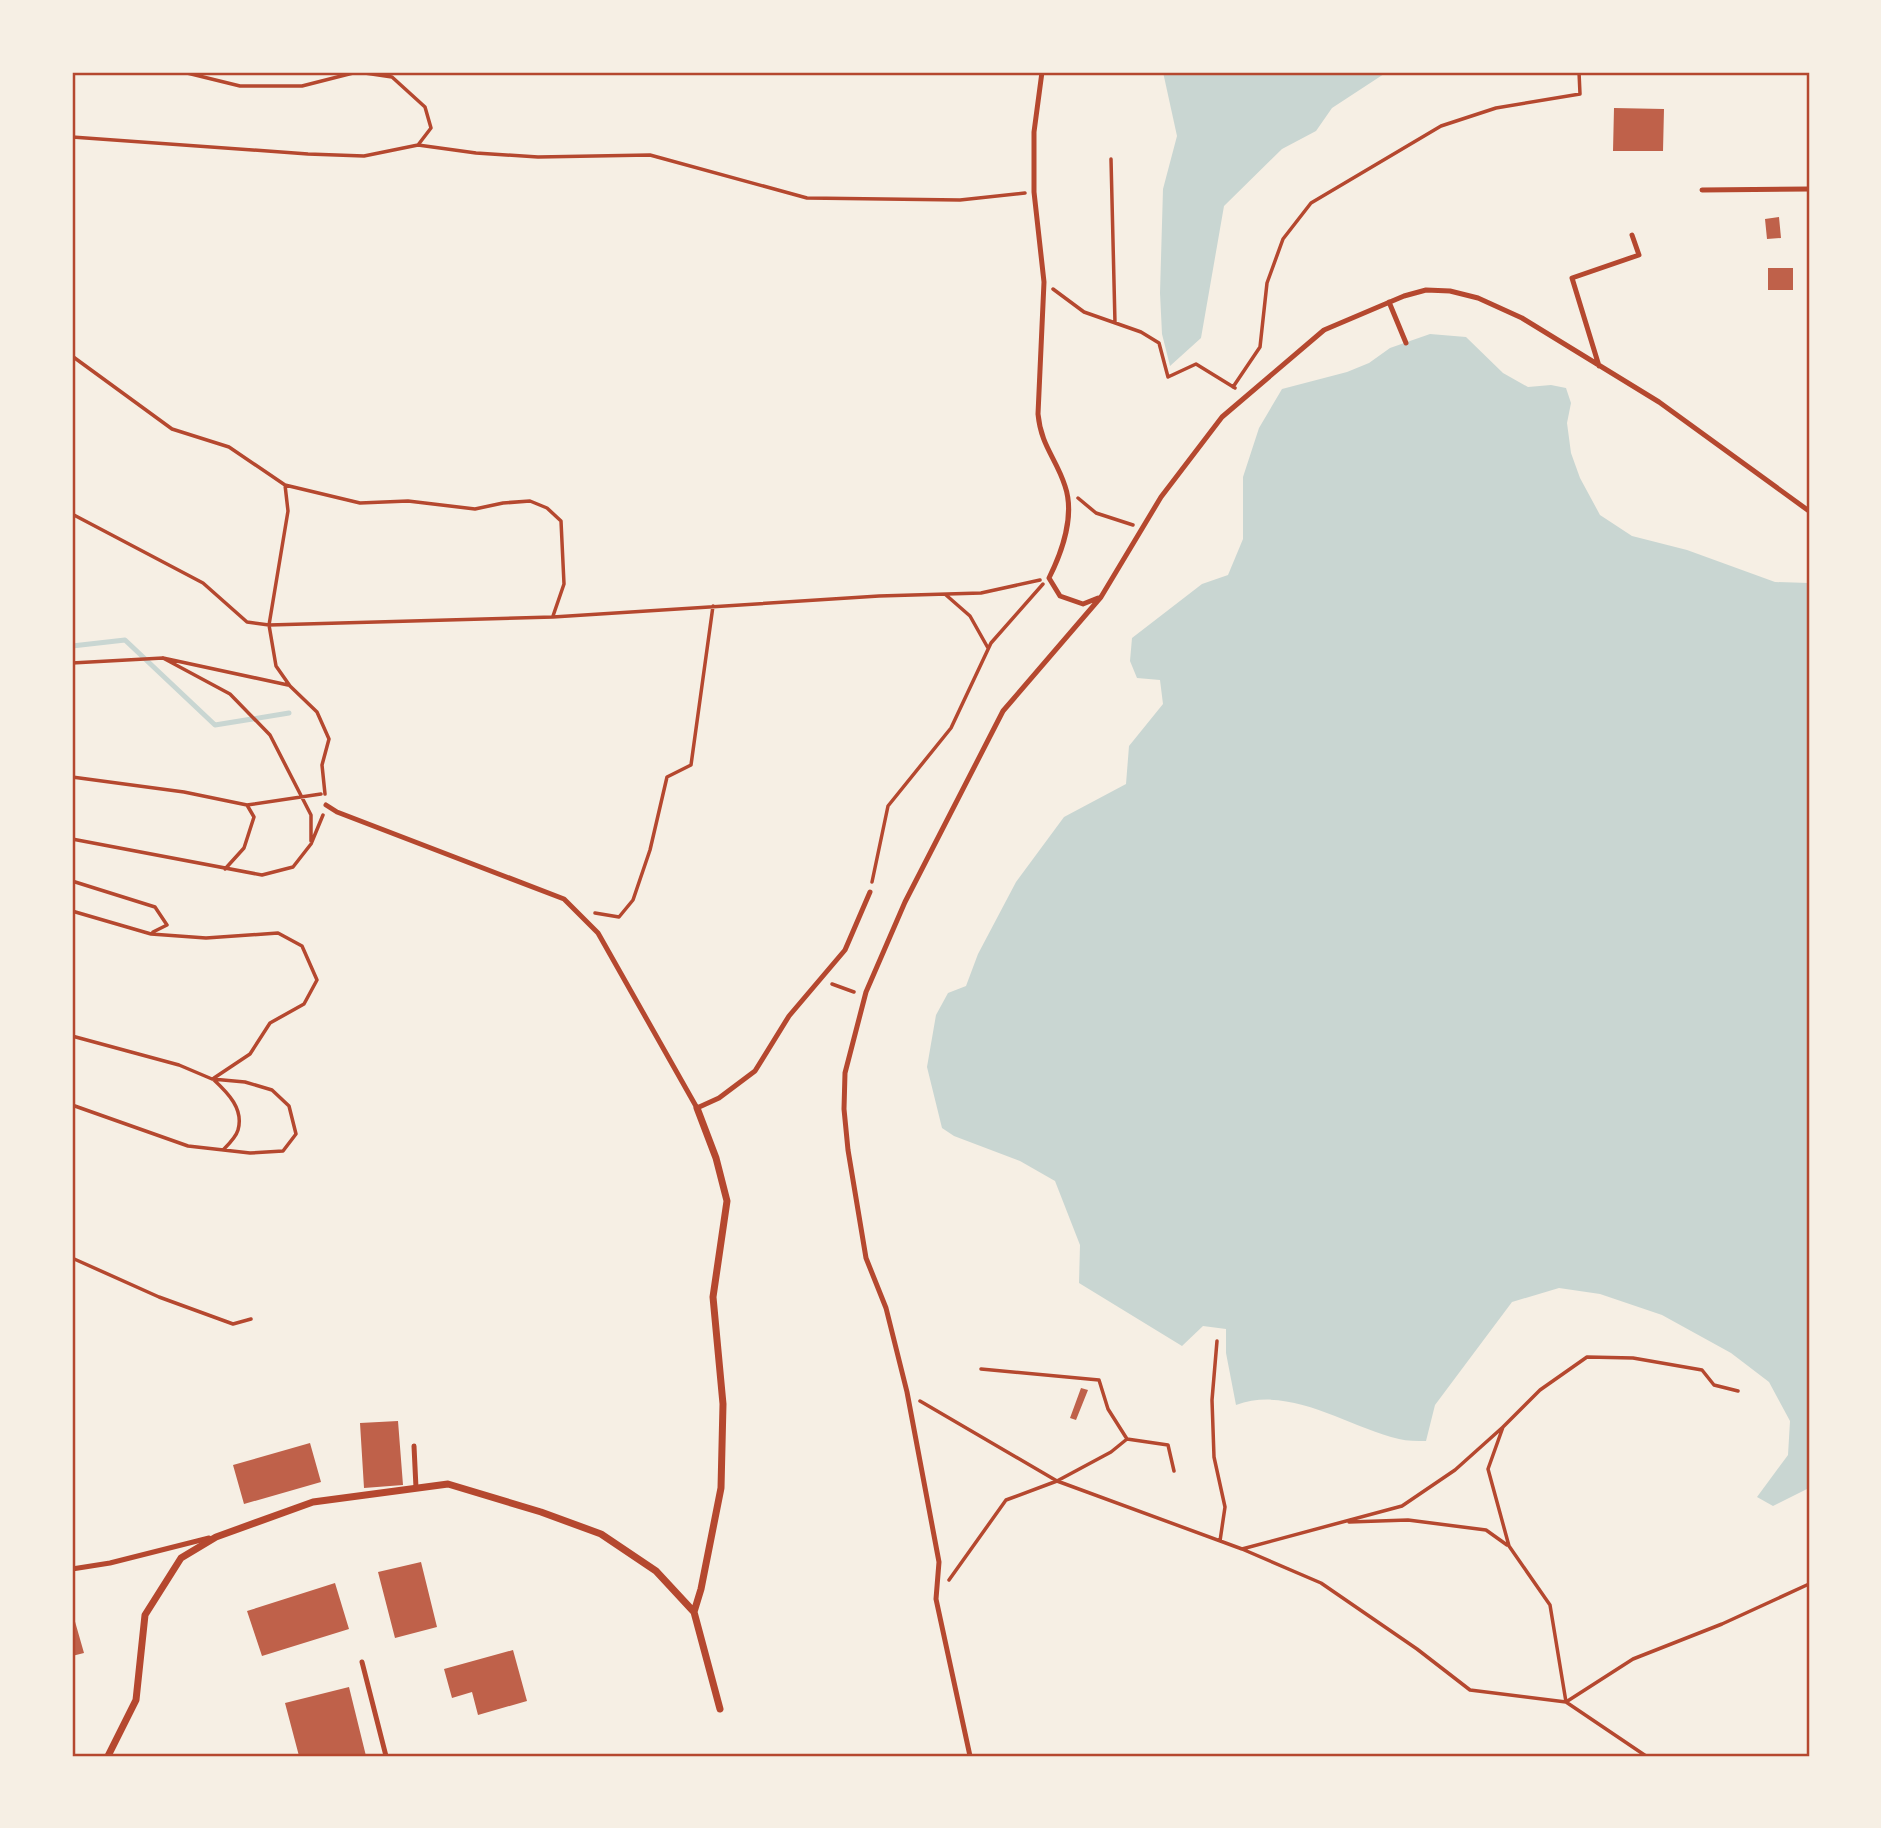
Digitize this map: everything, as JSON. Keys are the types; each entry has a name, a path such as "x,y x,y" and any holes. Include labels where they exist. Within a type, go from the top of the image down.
{"street":[{"path":"694,1612 701,1590 721,1488 723,1405 713,1297 727,1201 716,1158 697,1108"},
{"path":"108,1756 136,1700 145,1615 181,1558 216,1537 313,1502 448,1484 541,1512 601,1534 656,1571 694,1612 720,1709"}],"lane":[{"path":"1042,72 1034,132 1034,192 1044,282 1038,414 1040,435 1066,488 1069,515 1056,564 1049,578 1060,596 1083,604 1101,597"},
{"path":"1702,190 1809,189"},
{"path":"1599,366 1572,278 1639,255 1632,234"},
{"path":"970,1756 936,1599 939,1562 907,1392 886,1308 866,1258 848,1150 844,1109 845,1073 866,992 905,902 1003,711 1101,597 1161,497 1222,417 1324,330 1389,302 1426,290 1450,291 1478,298 1522,318 1659,402 1809,510"},
{"path":"1389,302 1406,343"},
{"path":"326,805 337,812 564,899 598,933 697,1108 719,1098 755,1071 789,1016 845,950 870,892"},
{"path":"414,1446 416,1488"},
{"path":"72,1569 110,1563 216,1537"},
{"path":"362,1662 386,1756"}],"path":[{"path":"183,72 240,86 302,86 357,72 392,78 425,107 430,128 418,145"},
{"path":"1233,387 1260,347 1267,284 1283,239 1311,204 1441,126 1496,108 1580,94 1579,72"},
{"path":"72,137 364,156 418,145 476,153 538,157 650,155 807,198 960,200 1034,192"},
{"path":"1111,159 1115,323"},
{"path":"1044,282 1084,312 1141,332 1159,343 1168,377 1196,364 1245,395"},
{"path":"72,356 172,429 229,447 285,485 360,503 408,501 475,509 530,501 547,508 561,521 564,584 553,617"},
{"path":"72,839 262,875 293,867 311,844 326,805 322,765 329,739 317,712 290,685 276,666 269,625 288,512 285,485"},
{"path":"1066,488 1096,513 1142,528"},
{"path":"72,514 203,583 247,622 269,625 553,617 981,593 1049,578"},
{"path":"870,892 888,806 951,728 988,648 1049,578"},
{"path":"945,594 970,616 988,648"},
{"path":"574,909 619,917 633,900 650,850 667,777 691,765 713,606"},
{"path":"72,663 163,658 290,685"},
{"path":"163,658 230,694 270,735 311,815 311,844"},
{"path":"72,777 184,792 247,805 324,793"},
{"path":"225,869 244,848 254,817 247,805"},
{"path":"72,881 155,907 167,925 150,934"},
{"path":"72,911 150,934 206,939 278,933 302,946 317,980 304,1004 270,1023 250,1054 212,1079"},
{"path":"832,984 856,993"},
{"path":"72,1036 179,1065 212,1079 231,1095 239,1116 238,1133 223,1150"},
{"path":"72,1105 188,1146 250,1153 283,1151 296,1135 289,1106 272,1090 245,1082 212,1079"},
{"path":"72,1258 159,1297 233,1324 251,1319"},
{"path":"1217,1341 1212,1400 1214,1457 1225,1507 1220,1541"},
{"path":"1242,1549 1402,1506 1455,1470 1540,1390 1587,1357 1633,1358 1702,1370 1714,1385 1738,1391"},
{"path":"981,1369 1099,1380 1108,1409 1127,1439"},
{"path":"907,1392 1057,1481 1242,1549 1321,1583 1417,1649 1470,1690 1566,1702 1646,1756"},
{"path":"1503,1427 1488,1469 1509,1546 1550,1605 1566,1702"},
{"path":"936,1599 1006,1500 1057,1481 1111,1452 1127,1439 1168,1445 1174,1471"},
{"path":"1340,1523 1408,1520 1486,1530 1509,1546"},
{"path":"1566,1702 1633,1659 1722,1624 1809,1584"}],"shaded area":[{"path":"1163,72 1387,72 1332,108 1316,131 1282,149 1224,206 1201,338 1170,366 1162,334 1160,293 1163,189 1177,136"},
{"path":"1430,334 1466,337 1503,373 1528,387 1551,385 1566,388 1571,403 1567,423 1571,453 1580,478 1600,515 1632,536 1687,550 1775,582 1809,583 1809,1488 1773,1506 1757,1497 1788,1455 1790,1421 1769,1382 1731,1353 1662,1315 1600,1294 1559,1288 1512,1302 1435,1405 1426,1441 1399,1439 1318,1410 1277,1400 1256,1400 1236,1405 1226,1353 1226,1329 1203,1326 1182,1346 1079,1283 1080,1245 1055,1181 1020,1161 954,1136 942,1128 927,1067 936,1015 948,993 966,986 978,954 1016,882 1064,817 1126,784 1129,746 1163,704 1160,680 1137,678 1130,661 1132,638 1202,584 1228,575 1243,539 1243,477 1259,428 1282,389 1347,372 1369,363 1390,348"}],"building":[{"path":"1614,108 1664,109 1663,151 1613,151"},
{"path":"1779,217 1781,238 1767,239 1765,219"},
{"path":"1768,268 1793,268 1793,290 1768,290"},
{"path":"1081,1388 1088,1390 1076,1420 1070,1418"},
{"path":"398,1421 403,1485 364,1488 360,1423"},
{"path":"310,1443 321,1482 244,1504 233,1465"},
{"path":"421,1562 437,1627 395,1638 378,1572"},
{"path":"335,1583 349,1629 262,1656 247,1611"},
{"path":"72,1611 84,1653 72,1656"},
{"path":"513,1650 527,1701 478,1715 472,1692 452,1698 444,1669"},
{"path":"349,1687 366,1756 299,1756 285,1703"}],"waterway":[{"path":"72,646 125,640 215,725 289,713"}]}
